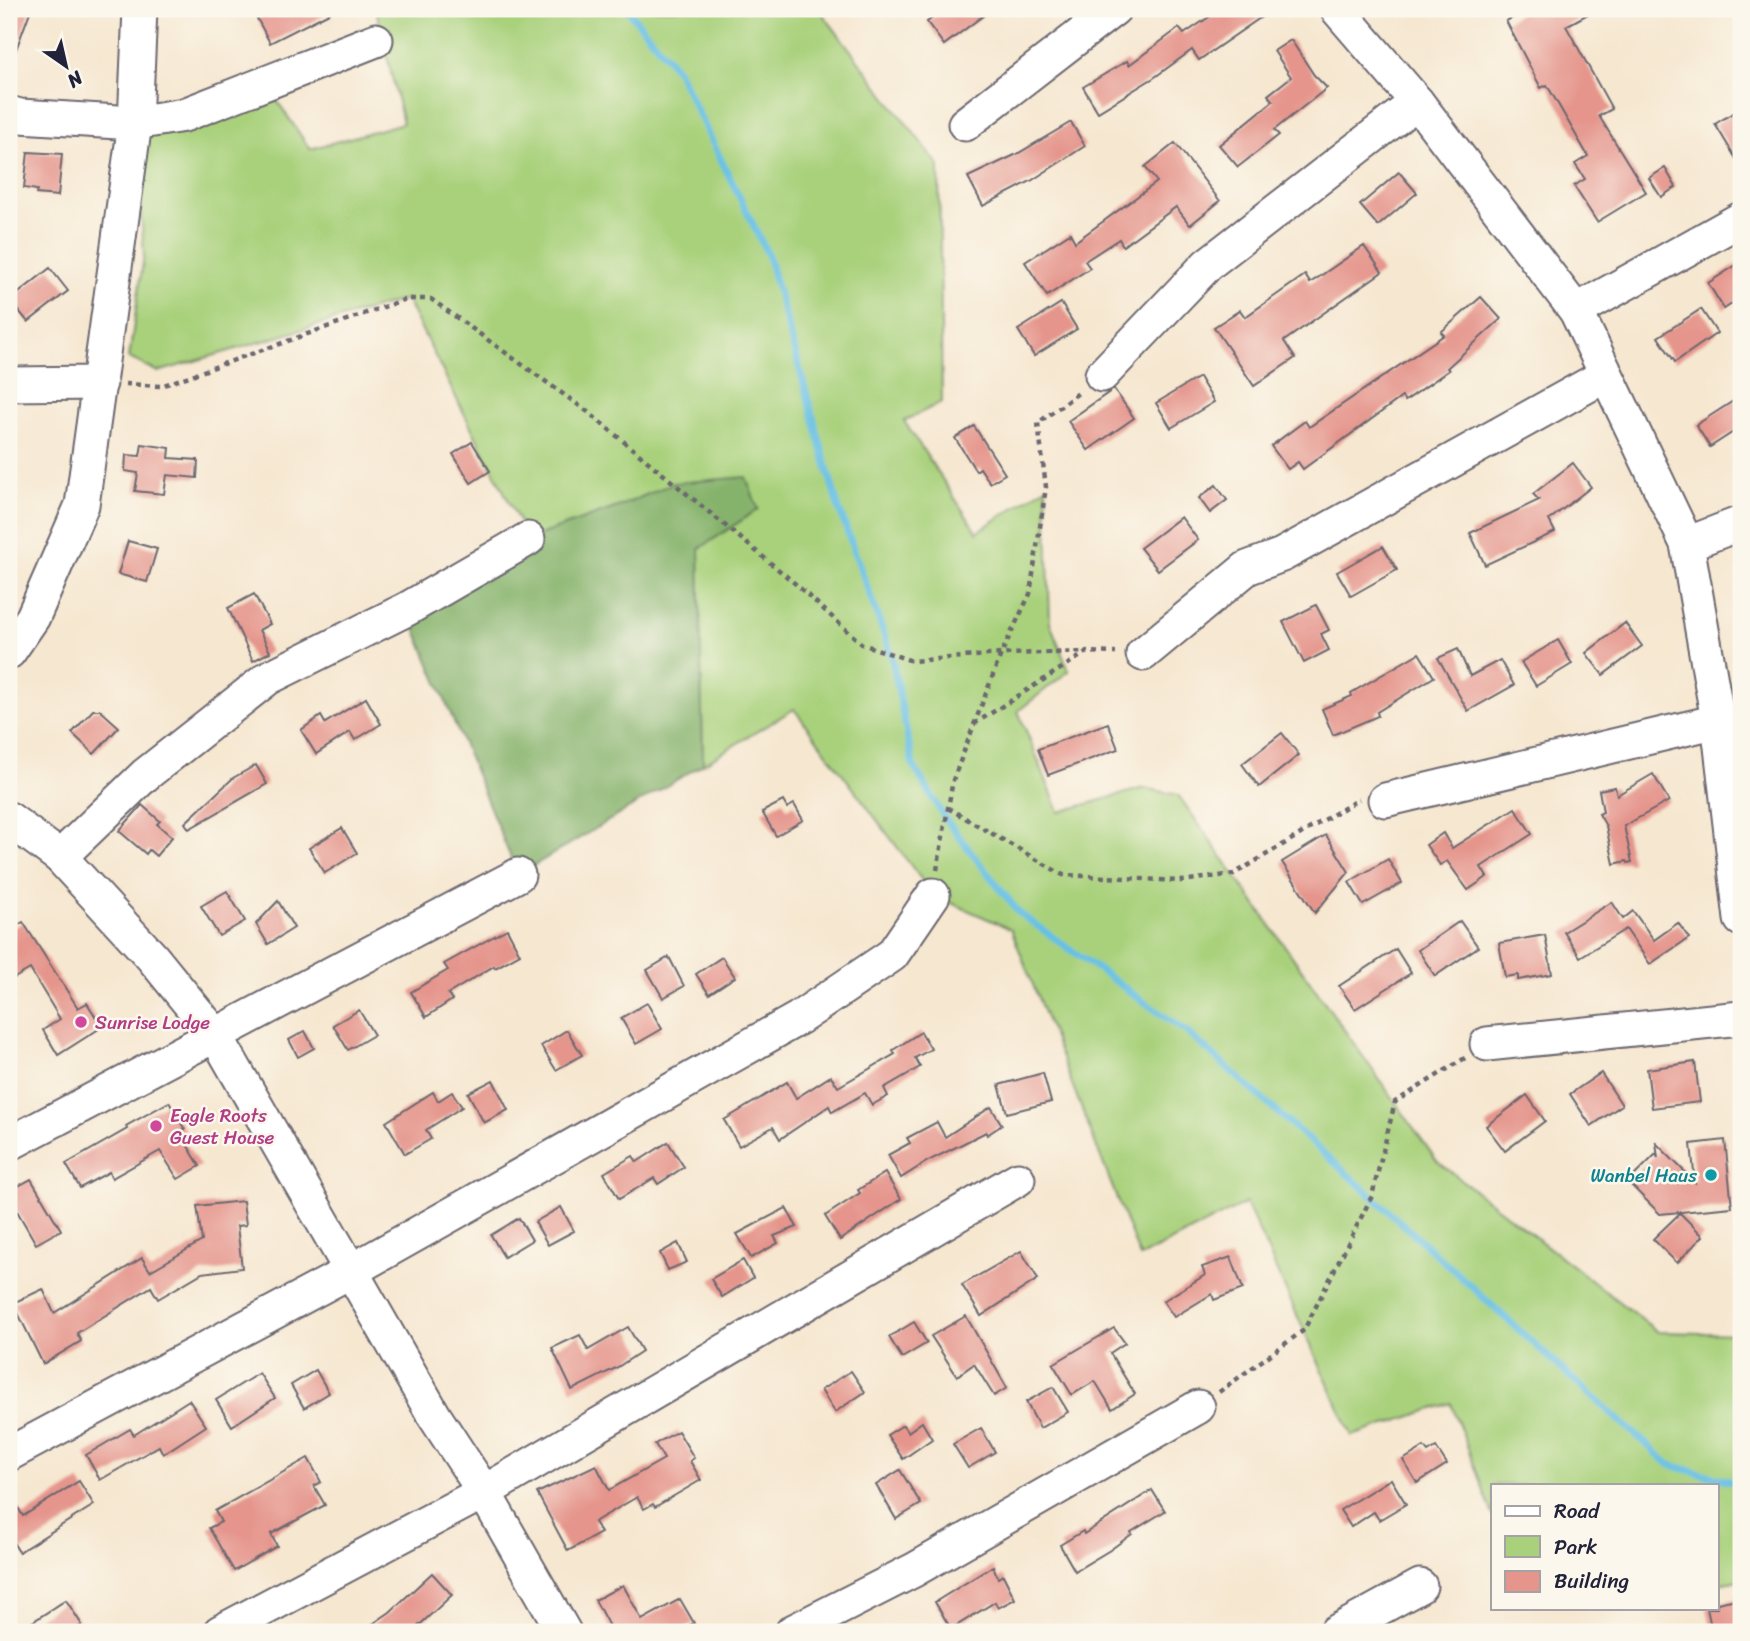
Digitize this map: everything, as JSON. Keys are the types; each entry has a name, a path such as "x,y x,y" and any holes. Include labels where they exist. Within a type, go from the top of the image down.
{"street":[{"path":"9,652 33,617 82,505 135,123 140,9"},
{"path":"965,124 1114,9"},
{"path":"1337,9 1418,102 1576,311 1688,544 1718,721 1734,793 1741,919"},
{"path":"9,113 20,116 135,123 184,115 376,40"},
{"path":"1101,375 1208,264 1418,102"},
{"path":"1576,311 1741,219"},
{"path":"1143,654 1247,568 1282,555 1606,375"},
{"path":"9,384 100,383"},
{"path":"1688,544 1741,523"},
{"path":"60,857 145,775 268,678 407,609 528,539"},
{"path":"1385,800 1718,721"},
{"path":"9,819 60,857 152,957 216,1036 435,1417 484,1492 564,1632"},
{"path":"9,1144 518,875"},
{"path":"9,1454 351,1271 799,1018 892,956 933,895"},
{"path":"1486,1044 1741,1018"},
{"path":"220,1632 484,1492 1018,1179"},
{"path":"792,1632 914,1570 1198,1407"},
{"path":"1336,1632 1420,1586"}],"path":[{"path":"100,383 161,386 406,299 431,299 588,412 791,580 862,645 912,661 1001,654 1143,654"},
{"path":"933,895 953,780 1001,654 1030,594 1046,487 1038,423 1101,375"},
{"path":"974,725 1087,652"},
{"path":"948,808 1063,875 1182,881 1234,874 1360,799 1385,800"},
{"path":"1198,1407 1304,1330 1372,1196 1395,1102 1486,1044"}],"green space":[{"path":"385,9 819,9 939,166 942,402 904,421 977,532 1046,487 1050,623 1069,671 1018,711 1059,812 1144,788 1178,795 1437,1161 1658,1332 1741,1334 1741,1580 1718,1584 1718,1484 1491,1484 1491,1511 1451,1403 1352,1436 1246,1203 1140,1257 1011,929 933,895 794,709 703,764 699,549 758,509 674,483 618,507 528,539 406,299 158,372 129,358 144,255 135,123 269,89 310,149 403,123 377,14"},
{"path":"746,477 758,509 699,549 703,764 518,875 407,609 528,539 618,507 674,483"}],"building":[{"path":"9,9 31,9 11,63 9,62"},
{"path":"252,9 337,9 270,43"},
{"path":"945,9 992,9 944,45 927,22"},
{"path":"1221,9 1273,9 1199,60 1192,50 1155,77 1098,112 1083,87 1127,61 1129,65 1179,28 1184,34"},
{"path":"1529,9 1597,9 1566,26 1612,109 1599,116 1646,192 1597,222 1574,186 1585,179 1575,164 1588,156 1547,85 1541,88 1506,21"},
{"path":"1291,40 1314,75 1327,88 1274,130 1279,135 1238,167 1219,145 1273,101 1268,95 1291,77 1274,51"},
{"path":"1741,108 1741,167 1715,124"},
{"path":"1071,122 1085,146 1031,181 983,206 968,177 1017,154"},
{"path":"1175,143 1220,201 1190,225 1176,207 1123,246 1119,239 1085,261 1090,268 1047,296 1025,262 1070,233 1075,242 1157,182 1145,167"},
{"path":"28,152 62,154 58,196 36,194 37,190 24,188"},
{"path":"1665,168 1676,187 1661,197 1649,178"},
{"path":"1399,172 1417,193 1378,226 1360,205"},
{"path":"1364,246 1382,272 1284,341 1295,358 1254,386 1214,327 1240,310 1245,317 1305,275 1310,283"},
{"path":"1741,262 1741,298 1724,309 1708,283"},
{"path":"50,268 68,291 28,322 10,300"},
{"path":"1481,297 1501,319 1447,368 1449,370 1405,401 1402,397 1303,469 1298,462 1288,469 1271,446 1305,421 1309,427 1444,335 1441,332"},
{"path":"1061,303 1077,329 1034,356 1018,330"},
{"path":"1701,309 1717,333 1675,362 1658,337"},
{"path":"1199,377 1214,402 1171,428 1156,403"},
{"path":"1114,389 1134,418 1088,450 1068,421"},
{"path":"1741,396 1741,427 1710,447 1696,425"},
{"path":"974,426 1005,474 990,483 980,468 976,471 955,438"},
{"path":"472,442 490,471 471,483 453,454"},
{"path":"142,444 170,448 169,458 198,460 197,478 167,475 164,494 135,491 138,473 125,471 126,455 140,456"},
{"path":"1573,463 1591,487 1549,520 1555,532 1485,565 1470,533 1539,500 1533,494"},
{"path":"1216,485 1227,500 1210,513 1199,498"},
{"path":"1181,517 1198,540 1158,570 1140,548"},
{"path":"128,541 157,549 147,582 118,574"},
{"path":"1383,546 1397,570 1351,596 1337,572"},
{"path":"254,594 270,624 259,630 270,652 253,661 228,608"},
{"path":"1316,605 1329,630 1321,634 1329,650 1304,663 1283,622"},
{"path":"1625,623 1642,646 1603,675 1586,653"},
{"path":"1558,640 1572,664 1536,686 1521,662"},
{"path":"1458,649 1470,676 1500,660 1514,685 1468,711 1438,658"},
{"path":"1419,653 1434,677 1377,712 1378,716 1333,735 1322,709 1352,696 1351,693"},
{"path":"366,698 381,724 355,740 350,732 316,754 301,730 321,716 325,723"},
{"path":"93,710 100,710 119,727 94,754 72,733"},
{"path":"1108,723 1118,749 1048,775 1038,749"},
{"path":"1282,733 1299,755 1259,787 1242,764"},
{"path":"256,765 267,784 189,829 185,823 233,778"},
{"path":"1653,774 1669,801 1624,826 1632,862 1614,864 1606,826 1599,814 1603,812 1599,790 1615,787 1617,795"},
{"path":"783,801 787,808 794,804 803,820 776,836 762,812"},
{"path":"142,805 160,821 157,824 172,837 156,856 149,850 146,854 119,831"},
{"path":"1515,808 1532,834 1481,867 1487,877 1468,890 1447,861 1440,865 1426,845 1443,833 1452,848"},
{"path":"342,828 357,853 325,873 309,848"},
{"path":"1326,835 1349,872 1315,913 1282,862"},
{"path":"1388,859 1402,883 1363,905 1349,882"},
{"path":"227,891 245,921 219,936 201,906"},
{"path":"278,901 294,928 268,944 256,924"},
{"path":"1612,902 1623,919 1633,911 1654,940 1678,923 1689,938 1650,964 1626,929 1580,957 1564,932"},
{"path":"1460,921 1478,947 1435,976 1418,950"},
{"path":"23,922 78,1008 87,1003 102,1027 58,1055 43,1030 60,1019 30,969 9,981 9,930"},
{"path":"507,929 520,954 495,968 494,966 448,994 452,1000 426,1017 411,992 448,970 444,964"},
{"path":"1545,935 1552,974 1518,980 1518,975 1505,977 1499,943"},
{"path":"1396,949 1411,973 1355,1009 1339,986"},
{"path":"669,957 684,986 663,998 647,970"},
{"path":"722,957 735,977 709,994 696,974"},
{"path":"647,1003 662,1029 636,1044 621,1018"},
{"path":"359,1010 374,1035 348,1050 333,1025"},
{"path":"567,1030 582,1055 556,1070 541,1046"},
{"path":"305,1031 314,1048 298,1057 289,1040"},
{"path":"921,1032 931,1049 915,1058 920,1067 884,1088 888,1096 872,1105 865,1093 832,1112 829,1106 780,1139 773,1127 739,1146 724,1120 787,1082 796,1098 831,1076 838,1087 895,1054 893,1050"},
{"path":"1695,1062 1700,1102 1652,1108 1647,1069"},
{"path":"1043,1073 1051,1102 1007,1113 999,1085"},
{"path":"1601,1073 1622,1105 1591,1126 1570,1094"},
{"path":"493,1080 508,1110 484,1123 468,1093"},
{"path":"433,1092 438,1101 452,1092 462,1107 426,1130 431,1139 405,1154 386,1122"},
{"path":"1527,1095 1545,1121 1505,1151 1486,1126"},
{"path":"169,1102 185,1130 180,1133 200,1166 178,1179 160,1151 112,1178 109,1172 80,1188 66,1164"},
{"path":"991,1107 1002,1125 987,1135 986,1132 928,1161 901,1178 888,1155 910,1143 907,1138 937,1122 945,1137"},
{"path":"1725,1140 1732,1207 1660,1214 1628,1182 1656,1154 1658,1158 1656,1143 1695,1182 1691,1144"},
{"path":"668,1142 684,1167 658,1184 654,1178 619,1199 604,1173 633,1156 637,1162"},
{"path":"885,1173 901,1199 840,1240 825,1216"},
{"path":"31,1179 61,1230 36,1244 9,1197 9,1191"},
{"path":"243,1201 246,1225 237,1226 242,1268 202,1273 158,1299 151,1287 77,1333 81,1341 43,1364 13,1303 43,1289 54,1313 142,1258 150,1271 202,1241 197,1206"},
{"path":"561,1207 574,1231 548,1245 535,1222"},
{"path":"786,1208 797,1227 774,1236 778,1243 751,1258 737,1234"},
{"path":"1680,1213 1703,1236 1677,1263 1653,1239"},
{"path":"519,1218 532,1240 504,1257 491,1235"},
{"path":"678,1243 687,1262 668,1270 660,1253"},
{"path":"1021,1251 1038,1279 981,1316 962,1285"},
{"path":"1231,1257 1243,1289 1214,1300 1212,1294 1174,1317 1163,1301 1205,1275 1202,1267"},
{"path":"743,1260 753,1278 722,1297 711,1279"},
{"path":"966,1316 1007,1388 994,1396 974,1364 957,1376 931,1336"},
{"path":"914,1322 927,1343 902,1358 889,1337"},
{"path":"628,1327 642,1351 618,1367 572,1390 552,1348 580,1335 588,1350"},
{"path":"1114,1328 1125,1343 1110,1353 1135,1394 1112,1409 1095,1381 1072,1395 1053,1364"},
{"path":"316,1370 329,1393 304,1408 291,1385"},
{"path":"851,1371 865,1392 835,1412 821,1390"},
{"path":"259,1373 275,1398 232,1426 216,1400"},
{"path":"1053,1387 1068,1412 1040,1428 1026,1402"},
{"path":"189,1400 206,1426 163,1454 159,1446 100,1480 86,1455 130,1429 134,1435"},
{"path":"922,1422 932,1439 903,1459 887,1435 903,1425 908,1432"},
{"path":"981,1428 995,1452 968,1468 953,1444"},
{"path":"678,1431 694,1458 690,1461 701,1480 655,1507 653,1504 644,1509 637,1497 594,1522 601,1533 568,1551 537,1493 596,1465 609,1490 664,1459 655,1444"},
{"path":"1424,1447 1428,1452 1436,1447 1447,1464 1417,1483 1403,1460"},
{"path":"308,1458 321,1482 314,1486 325,1505 271,1534 277,1546 234,1571 209,1528 221,1522 215,1511"},
{"path":"900,1470 921,1504 896,1519 876,1485"},
{"path":"1391,1479 1406,1504 1379,1520 1374,1512 1351,1527 1340,1510"},
{"path":"79,1481 94,1505 19,1552 9,1536 9,1492 23,1516"},
{"path":"1152,1490 1165,1511 1075,1571 1060,1545 1083,1531 1084,1534"},
{"path":"993,1566 998,1578 1003,1575 1015,1599 998,1608 995,1602 951,1629 935,1602"},
{"path":"432,1573 452,1595 412,1632 361,1632 390,1612"},
{"path":"623,1585 642,1620 680,1599 694,1623 677,1632 612,1632 595,1600"},
{"path":"1741,1598 1741,1632 1712,1632 1707,1610 1718,1610 1718,1603"},
{"path":"66,1600 82,1625 70,1632 17,1632"}],"waterway":[{"path":"627,9 677,70 768,255 837,503 891,654 913,765 946,820 1019,913 1188,1033 1670,1465 1741,1484"}],"place":[{"name":"Sunrise Lodge","path":"81,1022"},
{"name":"Eagle Roots Guest House","path":"156,1126"},
{"name":"Wanbel Haus","path":"1711,1175"}]}
